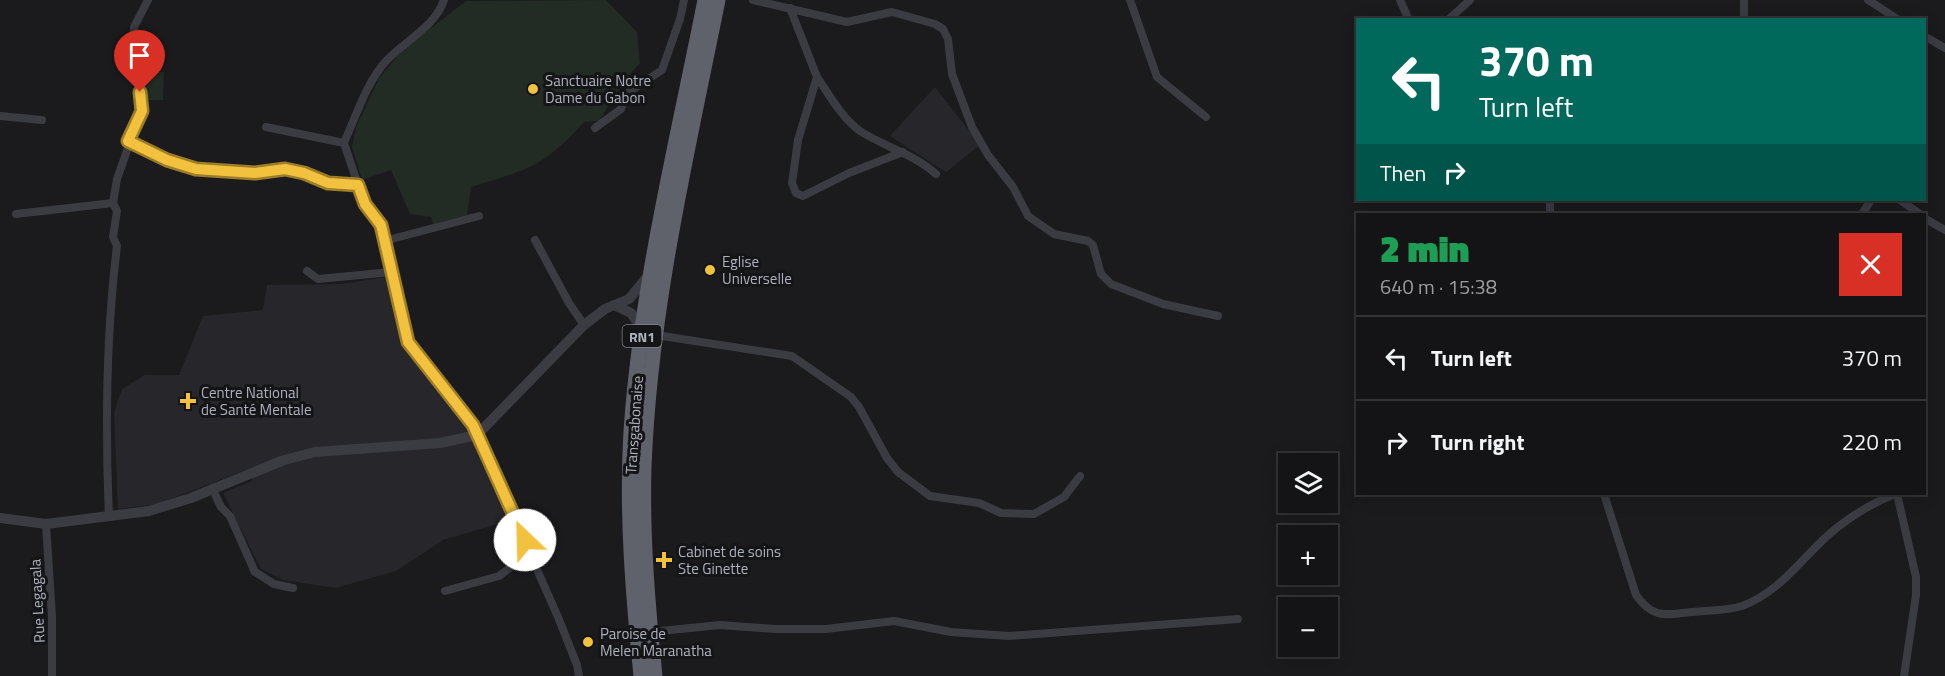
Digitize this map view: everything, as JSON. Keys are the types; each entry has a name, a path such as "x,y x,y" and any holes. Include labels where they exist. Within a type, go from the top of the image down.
{"highway":[{"name":"Transgabonaise","path":"655,676 644,542 649,332 653,266 705,0"},
{"name":"Transgabonaise","path":"641,676 632,570 629,493 632,428 649,332 673,230 718,0"}],"street":[{"path":"109,517 105,421 108,319 117,246 113,237 117,211 113,202 128,141 143,105 133,52 134,27 148,0"},
{"path":"444,0 440,14 386,61 369,90 345,143 365,204 380,222 408,342 477,435 532,557 577,665 579,676"},
{"path":"595,128 621,109 626,94 662,70 683,3 675,0"},
{"path":"753,0 847,22 892,12 935,24 943,29 948,39 952,74 972,127 988,155 1013,187 1028,216 1054,234 1088,241 1092,245 1101,274 1111,284 1163,304 1218,316"},
{"path":"1130,0 1157,76 1206,117"},
{"path":"1400,0 1408,18"},
{"path":"1450,18 1470,0"},
{"path":"1744,0 1744,18"},
{"path":"1868,0 1896,18"},
{"path":"790,8 817,77 845,118 861,131 903,152 936,174"},
{"path":"1926,37 1945,48"},
{"path":"817,77 798,141 792,183 796,193 803,196 811,193 849,173 903,152"},
{"path":"0,116 42,120"},
{"path":"266,127 345,143"},
{"path":"128,141 167,160 196,169 255,173 285,169 304,173 328,183 358,185"},
{"path":"1901,201 1919,213"},
{"path":"16,214 113,202"},
{"path":"384,241 479,216"},
{"path":"1926,219 1945,230"},
{"path":"535,240 569,303 584,325"},
{"path":"0,518 46,524 109,517 166,507 284,460 315,452 440,443 477,435 584,325 637,293 653,266"},
{"path":"307,271 318,279 392,272"},
{"path":"614,305 631,313 649,332 792,356 806,364 851,397 859,407 887,458 898,472 930,496 979,503 1000,513 1034,514 1065,497 1080,476"},
{"path":"212,488 221,507 230,516 255,572 274,584 293,588"},
{"path":"1604,495 1636,595 1644,607 1655,614 1739,607 1772,591 1836,528 1871,504 1894,495"},
{"path":"1896,495 1916,577 1916,595 1904,676"},
{"name":"Rue Legagala","path":"46,524 52,617 52,676"},
{"path":"445,591 499,576 515,564 532,557"},
{"path":"651,632 720,625 776,629 826,629 894,621 960,633 1009,636 1238,620"}],"shaded area":[{"path":"606,0 637,32 640,63 622,83 599,121 584,122 557,149 534,165 471,187 467,215 433,224 431,217 410,214 391,170 362,180 352,147 356,127 379,78 404,49 466,1"},
{"path":"159,72 164,72 163,100 146,100 140,81 147,80"},
{"path":"935,87 980,145 946,172 890,136"},
{"path":"386,277 402,345 469,429 476,451 508,521 443,540 396,571 336,588 283,580 261,569 223,493 252,481 253,467 158,504 118,509 114,413 122,389 145,375 179,375 203,316 263,310 267,285 342,284"}],"place":[{"name":"Sanctuaire Notre Dame du Gabon","path":"533,89"},
{"name":"Eglise Universelle","path":"710,270"},
{"name":"Centre National de Santé Mentale","path":"188,401"},
{"name":"Cabinet de soins Ste Ginette","path":"664,560"},
{"name":"Paroise de Melen Maranatha","path":"588,642"}],"route":[{"path":"140,92 142,111 128,141 176,164 211,171 260,173 285,169 295,170 328,183 358,185 365,204 376,222 381,225 408,342 473,425 525,540"}]}
